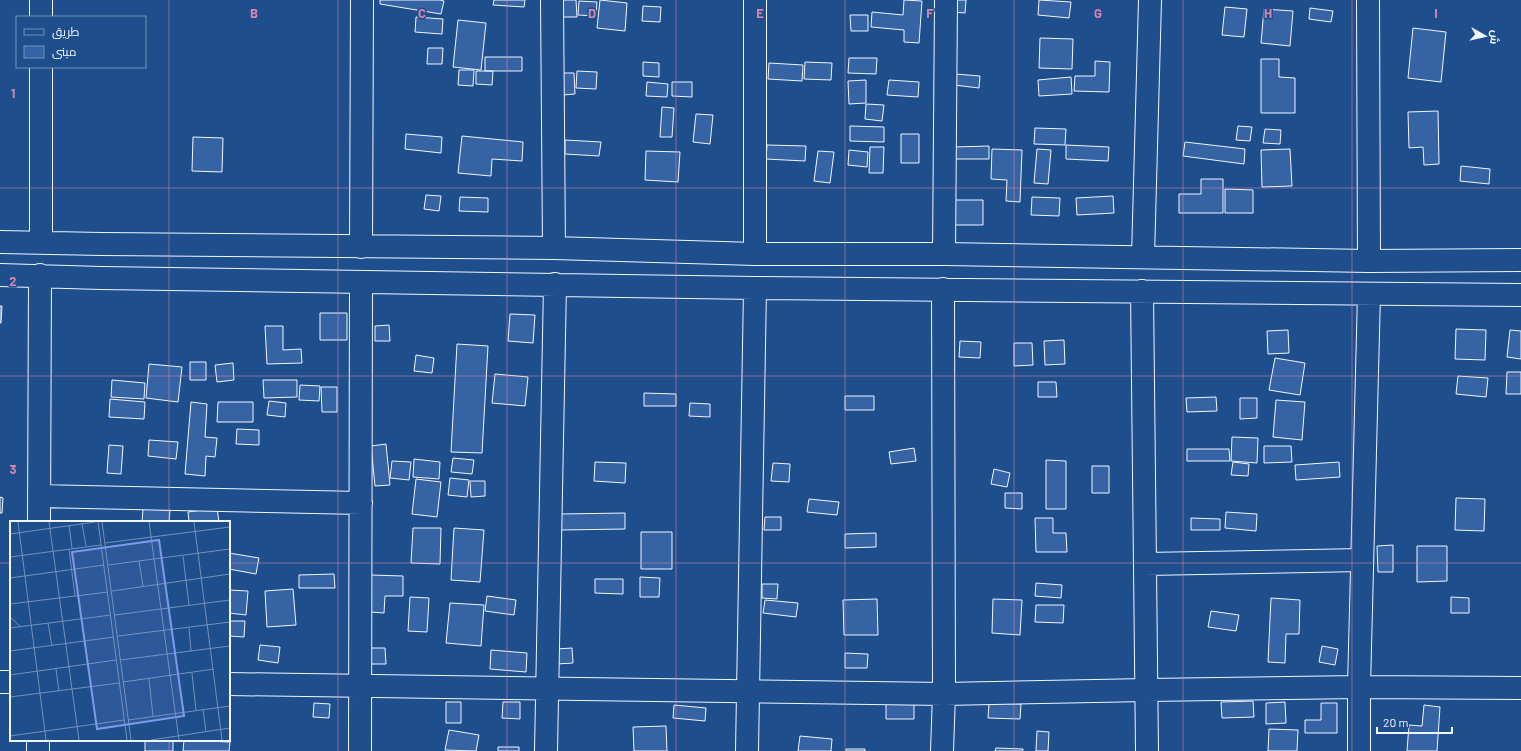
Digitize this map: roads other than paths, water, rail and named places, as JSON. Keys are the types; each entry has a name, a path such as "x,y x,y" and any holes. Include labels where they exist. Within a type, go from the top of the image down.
{"street":[{"path":"41,0 41,16"},
{"path":"361,247 362,0"},
{"path":"552,0 554,248"},
{"path":"755,0 755,254"},
{"path":"944,254 946,0"},
{"path":"1143,257 1150,0"},
{"path":"1368,0 1369,260"},
{"path":"41,68 41,242"},
{"path":"0,242 554,248 755,254 944,254 1369,260 1521,260"},
{"path":"0,275 101,278 754,288 1521,294"},
{"path":"39,521 40,275"},
{"path":"360,751 361,282"},
{"path":"546,751 555,284"},
{"path":"747,751 754,288"},
{"path":"942,751 944,694 943,289"},
{"path":"1142,291 1147,751"},
{"path":"1359,751 1359,687 1369,294"},
{"path":"39,496 361,503"},
{"path":"1145,564 1362,560"},
{"path":"230,684 944,694 1359,687 1521,688"}]}
